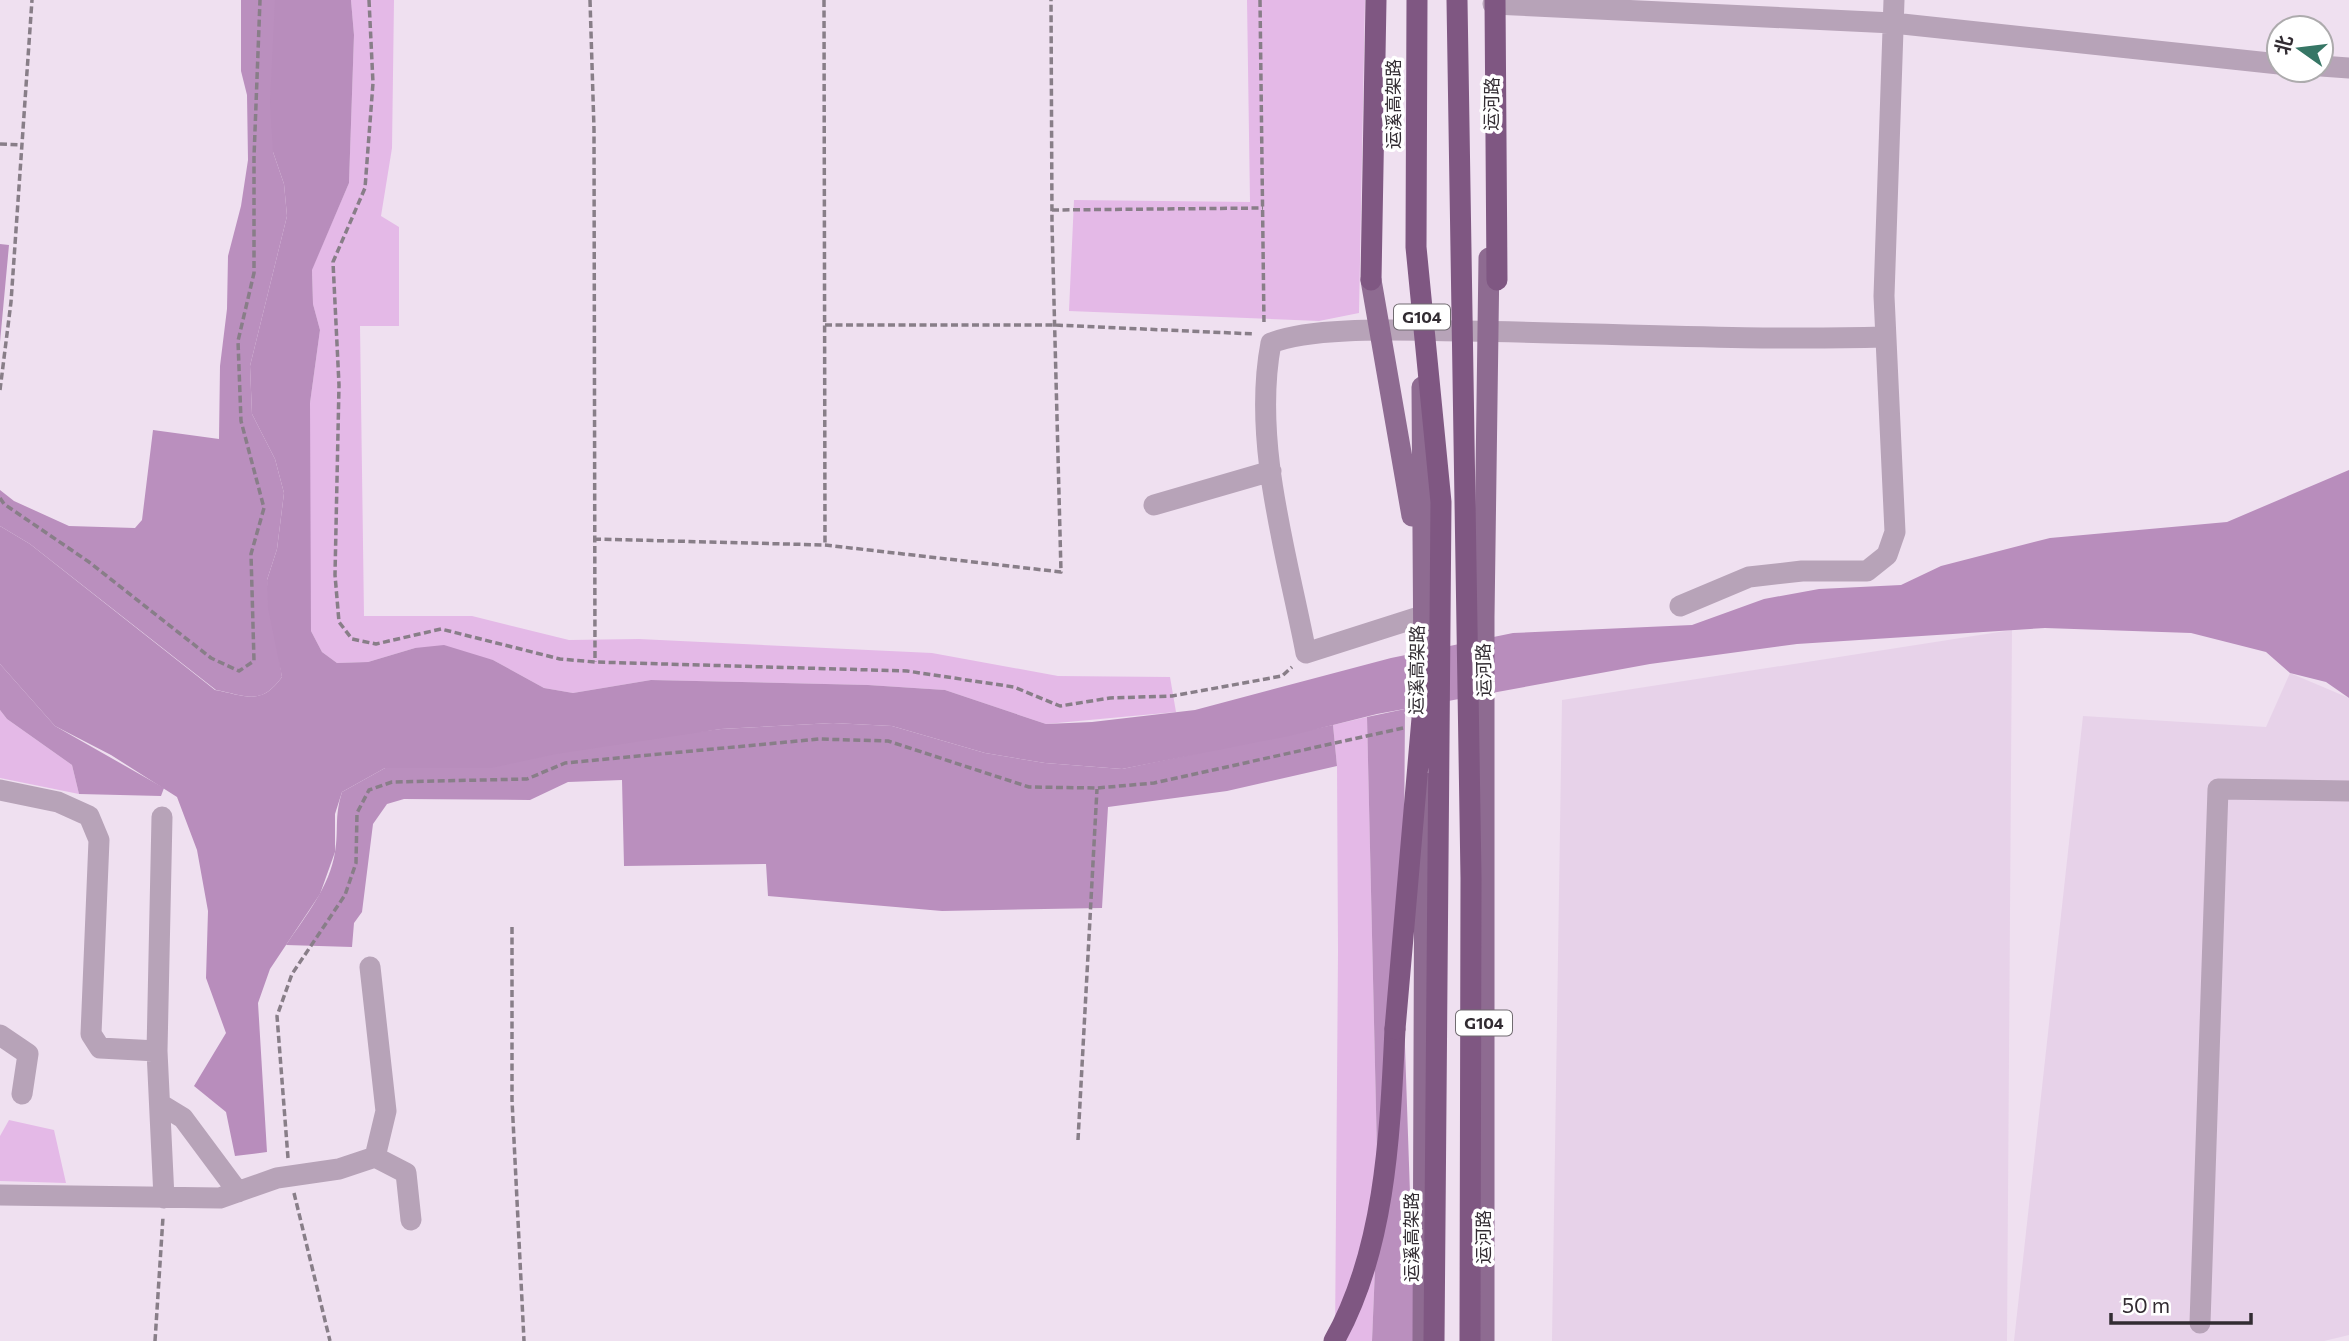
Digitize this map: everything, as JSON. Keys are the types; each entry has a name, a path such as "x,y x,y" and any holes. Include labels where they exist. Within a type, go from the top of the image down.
{"highway":[{"path":"1371,280 1376,0"},
{"name":"运溪高架路","path":"1420,0 1416,247 1441,502 1434,1341"},
{"path":"1457,0 1471,878 1470,1341"},
{"path":"1494,1 1497,281"},
{"path":"1334,1341 1348,1317 1370,1242 1389,1151 1395,1029 1441,502"}],"main road":[{"name":"G104","path":"1420,0 1424,709 1423,1341"},
{"name":"运河路","path":"1484,1341 1484,617 1492,332 1494,1"},
{"path":"1371,280 1422,573"},
{"path":"1492,332 1497,281"}],"street":[{"path":"1680,606 1749,577 1802,571 1867,571 1887,555 1895,532 1885,337 1894,0"},
{"path":"1494,1 1893,23 2265,63"},
{"path":"1422,625 1306,653 1271,471 1265,376 1271,343 1292,335 1422,331 1792,340 1885,337"},
{"path":"1154,505 1271,471"},
{"path":"2200,1323 2218,789 2349,791"},
{"path":"0,790 58,802 89,816 99,840 91,1034 100,1048 157,1051"},
{"path":"162,817 157,1051 164,1198"},
{"path":"370,967 386,1111 375,1157"},
{"path":"0,1035 28,1054 22,1094"},
{"path":"160,1104 183,1118 238,1192"},
{"path":"0,1195 220,1198 290,1176 339,1169 375,1157 406,1173 411,1220"}],"path":[{"path":"0,390 11,302 32,0"},
{"path":"0,498 4,504 89,562 211,658 239,671 254,661 251,554 264,508 241,421 238,341 254,273 254,157 260,0"},
{"path":"369,0 373,83 365,188 333,262 339,385 335,575 339,622 352,639 376,644 441,629 560,659 907,671 1014,687 1060,706 1110,698 1172,696 1282,676 1306,653"},
{"path":"590,0 594,129 595,662"},
{"path":"824,0 825,545"},
{"path":"594,539 825,545 1061,572 1054,325 1051,0"},
{"path":"824,326 1054,325 1264,334 1260,0"},
{"path":"0,144 23,145"},
{"path":"1052,210 1263,208"},
{"path":"330,1341 290,1176 277,1016 292,974 345,895 356,863 357,813 369,790 392,782 527,779 565,763 819,739 888,741 1029,787 1097,788 1154,783 1424,709"},
{"path":"1078,1140 1097,788"},
{"path":"512,927 512,1100 524,1341"},
{"path":"155,1341 164,1198"}],"shaded area":[{"path":"241,0 275,0 276,4 273,152 284,184 287,216 250,366 252,414 275,459 284,493 277,549 267,580 282,677 267,692 253,697 216,690 30,544 0,526 0,490 14,501 69,526 135,528 142,520 153,430 219,439 220,366 227,309 228,256 241,206 248,160 247,95 241,71"},
{"path":"275,0 351,0 354,35 349,183 312,270 313,304 320,330 310,403 311,631 322,652 337,663 368,662 415,648 444,645 493,660 544,688 573,693 651,680 868,685 945,690 1046,724 1092,722 1195,710 1391,658 1513,633 1692,625 1764,599 1819,589 1901,585 1941,566 2050,538 2227,522 2349,470 2349,698 2326,682 2290,673 2266,652 2191,633 2045,628 1797,644 1650,664 1377,714 1289,736 1122,769 1045,763 985,753 892,726 833,723 721,729 556,754 491,768 385,768 342,792 335,814 335,852 320,894 270,969 258,1003 267,1152 235,1156 226,1112 194,1086 226,1033 206,978 208,911 197,850 177,797 111,755 55,726 0,664 0,526 30,544 215,690 253,697 267,692 282,677 268,608 267,580 277,549 284,493 275,459 252,414 250,366 287,216 284,184 273,152 270,102"},
{"path":"351,0 394,0 392,148 381,216 399,227 399,326 360,326 364,616 472,616 569,640 639,639 932,653 1058,676 1170,677 1176,712 1046,724 945,690 868,685 651,680 573,693 544,688 493,660 415,648 368,662 337,663 322,652 311,631 310,403 320,330 313,304 312,269 349,183 354,35"},
{"path":"1247,0 1365,0 1359,313 1319,321 1069,311 1074,200 1250,202"},
{"path":"0,244 9,245 0,342"},
{"path":"2012,630 2007,1341 1552,1341 1562,700"},
{"path":"0,664 55,726 164,788 161,796 79,794 72,765 7,719 0,710"},
{"path":"2290,673 2349,698 2349,1335 2324,1341 2014,1341 2083,716 2266,727"},
{"path":"1405,709 1403,988 1415,1341 1372,1341 1378,1196 1367,717"},
{"path":"0,710 7,719 72,765 79,794 0,778"},
{"path":"1367,717 1378,1196 1372,1341 1335,1341 1338,951 1337,766 1333,725"},
{"path":"833,723 892,726 985,753 1045,763 1122,769 1333,725 1337,766 1227,791 1108,807 1102,908 942,911 768,896 766,864 624,866 622,780 568,782 530,800 404,799 387,804 373,824 362,912 354,923 352,947 286,945 316,901 328,877 335,852 342,792 385,768 721,729"},
{"path":"9,1120 54,1130 66,1183 0,1181 0,1136"}]}
